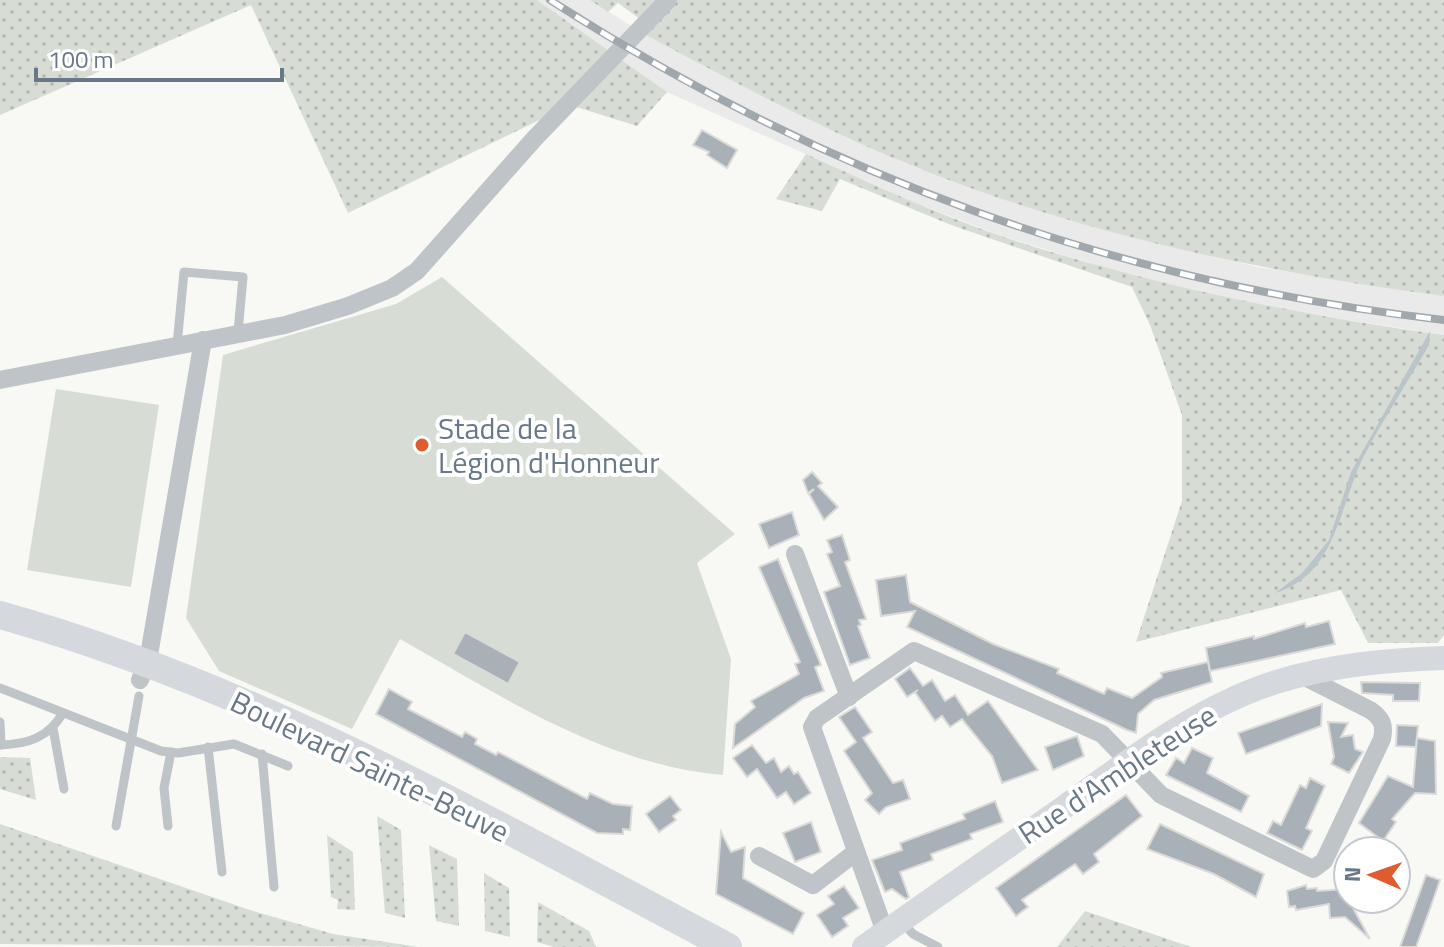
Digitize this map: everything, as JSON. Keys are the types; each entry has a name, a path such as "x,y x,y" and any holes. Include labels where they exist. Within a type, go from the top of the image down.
{"main road":[{"name":"Boulevard Sainte-Beuve","path":"0,615 142,680 361,768 701,947"},
{"name":"Boulevard Sainte-Beuve","path":"0,632 365,757 728,947"}],"street":[{"path":"0,380 337,310 408,278 535,138 668,0"},
{"path":"142,680 203,340"},
{"path":"795,554 849,697"},
{"path":"893,926 856,852 812,732 817,718 914,651 1102,734 1148,784 1169,799 1308,868 1317,868 1324,861 1382,739 1383,727 1380,718 1370,710 1301,675"},
{"name":"Rue d'Ambleteuse","path":"864,947 1129,761 1213,709 1263,687 1301,675 1374,662 1444,658"},
{"path":"759,856 813,885 856,852"}],"lane":[{"path":"177,345 184,272 243,277 238,332"},
{"path":"116,826 142,680"},
{"path":"0,688 131,740 171,752 234,744 288,766"},
{"path":"0,722 1,745 32,740 53,728 63,713"},
{"path":"53,728 64,789"},
{"path":"208,747 222,872"},
{"path":"168,826 164,788 171,752"},
{"path":"262,754 274,887"},
{"path":"893,926 938,947"}],"shaded area":[{"path":"0,0 537,0 667,92 637,126 570,105 348,213 251,5 0,115"},
{"path":"537,0 590,0 646,35 815,122 907,164 1055,216 1257,267 1444,296 1444,335 1259,306 1109,269 999,235 906,199 667,92"},
{"path":"590,0 1444,0 1444,296 1307,275 1172,247 1039,211 973,189 874,150 808,119 646,35 640,19 618,3 608,12"},
{"path":"806,154 976,227 1110,269 1220,296 1444,335 1444,635 1438,643 1368,643 1341,590 1136,642 1182,501 1182,415 1150,325 1132,287 951,225 840,179 822,211 776,199"},
{"name":"Stade de la Légion d'Honneur","path":"442,277 735,534 697,563 731,659 723,775 679,769 596,743 515,704 400,639 352,729 219,671 186,618 223,355 396,304"},
{"path":"1430,331 1429,345 1364,456 1324,555 1312,571 1296,584 1275,593 1302,573 1329,540 1351,472"},
{"path":"56,389 159,405 131,587 27,570"},
{"path":"0,757 30,758 36,800 0,789"},
{"path":"377,816 401,830 405,918 385,913"},
{"path":"0,824 250,910 333,934 419,947 0,944"},
{"path":"327,835 353,852 355,910 337,909 338,900 331,897"},
{"path":"429,845 457,859 459,926 436,921"},
{"path":"484,873 509,888 510,937 485,931"},
{"path":"538,902 589,931 596,947 554,947 537,942"},
{"path":"1085,911 1191,947 1057,947"}],"building":[{"path":"702,130 737,150 727,168 707,155 709,152 693,145"},
{"path":"812,472 822,483 818,486 838,507 824,520 809,494 814,489 808,493 803,480"},
{"path":"792,512 799,535 769,548 759,524"},
{"path":"842,535 850,560 845,562 866,619 859,620 861,625 858,626 870,658 850,665 824,592 840,586 827,554 832,552 827,540"},
{"path":"778,559 821,665 815,667 824,691 804,698 733,748 735,724 755,707 751,701 799,674 795,664 800,662 759,567"},
{"path":"906,575 910,602 993,644 1059,669 1057,673 1104,694 1107,688 1132,698 1162,677 1161,673 1208,662 1212,682 1154,700 1138,714 1136,733 1127,730 907,627 915,611 881,616 876,580"},
{"path":"1329,621 1335,644 1210,671 1206,648 1254,636 1254,639 1305,623 1306,627"},
{"path":"465,632 520,662 508,684 453,654"},
{"path":"910,668 923,686 932,680 945,701 955,695 968,715 988,701 1038,770 1002,783 992,756 962,719 950,727 942,716 935,721 915,692 918,690 907,697 895,679"},
{"path":"1361,682 1420,683 1419,701 1393,701 1393,695 1362,693"},
{"path":"389,689 412,702 408,709 462,737 465,732 477,739 475,744 496,755 498,752 587,799 590,793 613,804 632,806 630,830 623,829 623,834 597,833 376,714"},
{"path":"1322,704 1321,726 1246,754 1238,733"},
{"path":"855,707 872,732 863,738 893,783 903,780 910,799 886,807 879,814 865,800 872,793 844,751 856,742 839,717"},
{"path":"1328,722 1348,723 1341,737 1353,735 1355,749 1363,752 1349,773 1331,764 1334,757"},
{"path":"1397,725 1418,726 1416,747 1396,746"},
{"path":"1077,736 1084,756 1053,770 1045,747"},
{"path":"1417,738 1435,741 1436,794 1415,793 1392,819 1396,822 1387,835 1375,835 1359,823 1388,776 1413,787"},
{"path":"752,745 766,763 774,758 781,772 789,766 794,774 798,772 811,793 794,804 786,792 777,798 757,769 747,777 733,758"},
{"path":"1192,748 1213,758 1207,773 1249,796 1241,812 1166,775 1176,758 1184,763"},
{"path":"1310,778 1325,786 1306,828 1312,831 1302,850 1267,833 1273,821 1281,825 1300,785 1306,788"},
{"path":"1126,795 1142,816 1094,854 1099,862 1083,874 1075,864 1022,900 1028,907 1016,916 996,888"},
{"path":"670,796 681,810 673,816 676,820 659,832 646,814"},
{"path":"995,801 1003,822 970,834 972,839 931,854 933,860 900,872 909,897 906,899 892,889 885,892 872,860 902,850 900,843 965,819 963,814"},
{"path":"811,822 821,852 795,862 783,833"},
{"path":"1160,824 1264,874 1256,897 1214,874 1147,849"},
{"path":"721,832 731,852 745,847 743,878 804,913 793,934 716,894"},
{"path":"1426,875 1440,880 1416,947 1400,947"},
{"path":"1306,885 1307,889 1317,888 1317,891 1332,890 1332,915 1357,915 1370,939 1345,917 1330,918 1329,904 1296,910 1295,906 1289,907 1287,891"},
{"path":"844,886 859,908 843,918 848,926 832,937 817,915 834,904 828,896"}],"railway":[{"path":"550,0 654,63 760,119 868,169 978,212 1091,249 1206,279 1323,303 1444,320"}],"place":[{"name":"Stade de la Légion d'Honneur","path":"422,445"}]}
